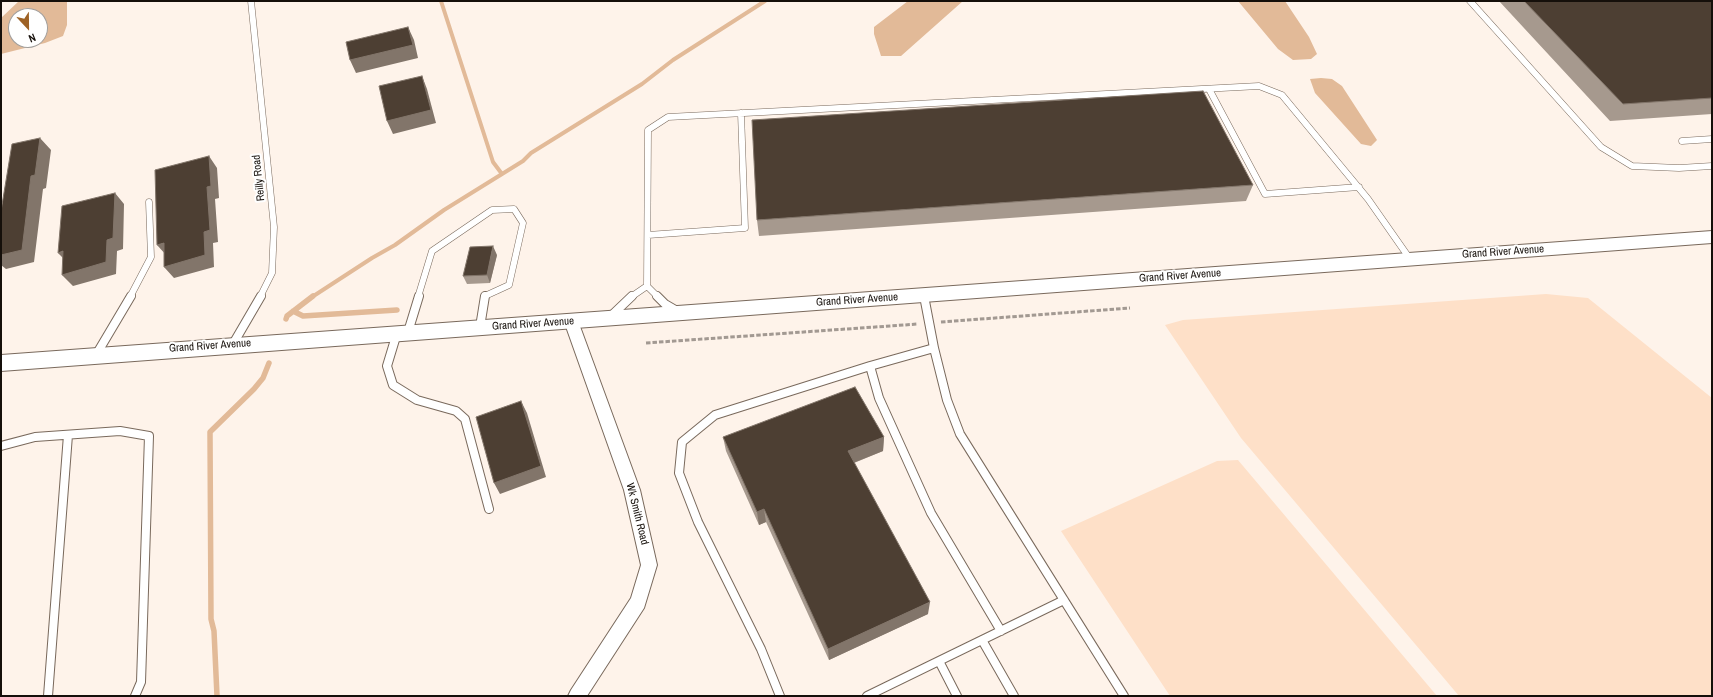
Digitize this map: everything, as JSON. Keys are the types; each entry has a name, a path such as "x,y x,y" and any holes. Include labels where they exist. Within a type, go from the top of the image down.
{"main road":[{"name":"Grand River Avenue","path":"1,363 233,344 608,319 1712,237"}],"street":[{"name":"Wk Smith Road","path":"572,321 632,490 649,566 638,602 577,696"}],"lane":[{"name":"Reilly Road","path":"233,344 254,310 272,273 274,250 274,227 251,1"},
{"path":"1470,1 1601,147 1632,166 1679,168 1712,166"},
{"path":"679,313 665,304 647,286 648,130 668,117 1259,86 1282,95 1359,187 1410,259"},
{"path":"1209,88 1265,194 1359,187"},
{"path":"648,235 745,228 741,113"},
{"path":"1682,140 1712,139"},
{"path":"96,355 139,283 151,257 149,202"},
{"path":"480,327 486,296 509,285 524,223 514,209 492,210 432,251 403,333 387,366 393,385 417,400 456,411 465,419 489,509"},
{"path":"608,319 637,292 647,286"},
{"path":"924,295 934,348 947,400 960,434 1124,696"},
{"path":"780,696 761,649 698,522 679,473 682,442 715,415 870,366 934,348"},
{"path":"870,366 879,398 931,513 1001,631"},
{"path":"1,446 35,437 68,434 120,431 149,436 141,682 135,696"},
{"path":"48,696 68,434"},
{"path":"867,696 1064,600"},
{"path":"982,640 1014,696"},
{"path":"939,661 957,696"}],"path":[{"path":"646,343 1130,308"}],"shaded area":[{"path":"19,1 67,1 67,25 63,36 48,42 48,8 12,8"},
{"path":"908,1 963,1 901,56 881,56 874,34 874,27"},
{"path":"1238,1 1285,1 1309,37 1317,54 1311,59 1293,60 1278,49"},
{"path":"8,11 8,48 25,48 1,54 1,18"},
{"path":"1310,79 1332,79 1342,86 1377,140 1371,146 1361,144 1315,93"},
{"path":"1546,294 1588,298 1712,398 1712,696 1459,696 1241,438 1165,325 1183,320"},
{"path":"1238,460 1437,696 1170,696 1061,531 1217,461"}],"building":[{"path":"1524,1 1712,1 1712,98 1623,104"},
{"path":"408,27 413,45 350,60 346,42"},
{"path":"422,76 431,110 387,121 379,86"},
{"path":"1203,91 1253,185 757,220 752,120"},
{"path":"40,138 35,175 31,176 22,250 1,255 1,211 12,144"},
{"path":"209,156 211,186 207,187 210,230 204,232 205,255 164,267 164,243 157,245 155,170"},
{"path":"115,193 113,238 107,240 106,262 62,275 63,251 58,253 62,206"},
{"path":"493,246 487,275 463,276 470,247"},
{"path":"855,387 884,437 848,451 930,602 828,649 764,509 757,512 723,437"},
{"path":"521,401 541,466 494,483 476,417"}],"waterway":[{"path":"441,1 493,162 502,174"},
{"path":"312,297 395,245 444,210 523,161 531,153 642,84 673,60 765,1"},
{"path":"293,311 313,296"},
{"path":"293,311 303,316 397,310"},
{"path":"286,319 287,316 293,311"},
{"path":"217,696 214,631 211,619 210,432 254,389 263,378 269,363"}]}
